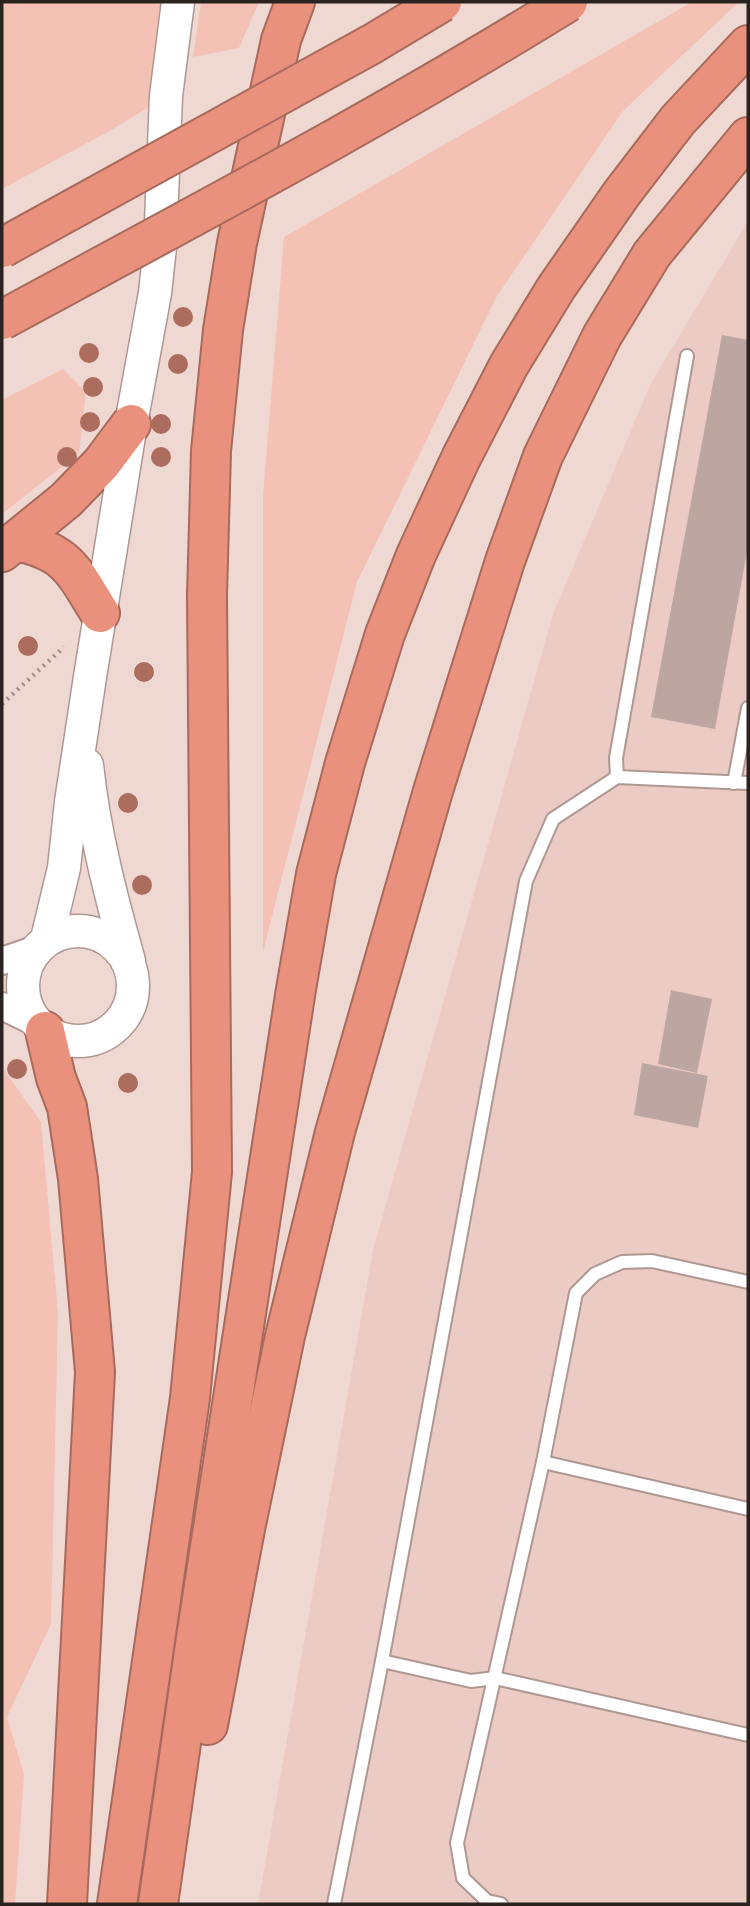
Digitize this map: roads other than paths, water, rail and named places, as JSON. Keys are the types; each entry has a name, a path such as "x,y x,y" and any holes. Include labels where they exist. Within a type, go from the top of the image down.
{"highway":[{"path":"117,1904 190,1398 212,1172 207,596 211,451 223,330 237,243 281,40 295,2"},
{"path":"2,248 372,44 442,2"},
{"path":"2,320 401,100 568,2"},
{"path":"158,1904 196,1638 316,874 345,763 385,634 416,555 461,458 509,365 549,299 622,193 678,120 748,45"},
{"path":"174,1904 245,1529 305,1249 392,929 505,561 543,456 602,336 652,254 748,137"},
{"path":"9,547 66,500 101,464 131,424"},
{"path":"9,547 36,545 70,565 100,613"},
{"path":"40,1027 67,1107 78,1179 94,1371 67,1904"}],"street":[{"path":"40,1027 27,1009 21,987 23,972 40,945 64,868 71,802 100,613 155,293 166,96 178,2"},
{"path":"2,1006 66,1040 85,1041 101,1036 115,1027 132,1000 134,984 131,968 114,907 91,799 86,708"},
{"path":"2,961 40,945 58,933 78,930 96,933 112,941 131,968"}],"lane":[{"path":"617,777 616,758 687,356"},
{"path":"734,783 748,708"},
{"path":"334,1904 382,1661 526,881 553,819 617,777 748,783"},
{"path":"501,1904 487,1901 463,1878 457,1843 542,1462 576,1293 595,1274 622,1262 652,1261 748,1282"},
{"path":"542,1462 748,1508"},
{"path":"382,1661 471,1681 495,1678 748,1735"}]}
